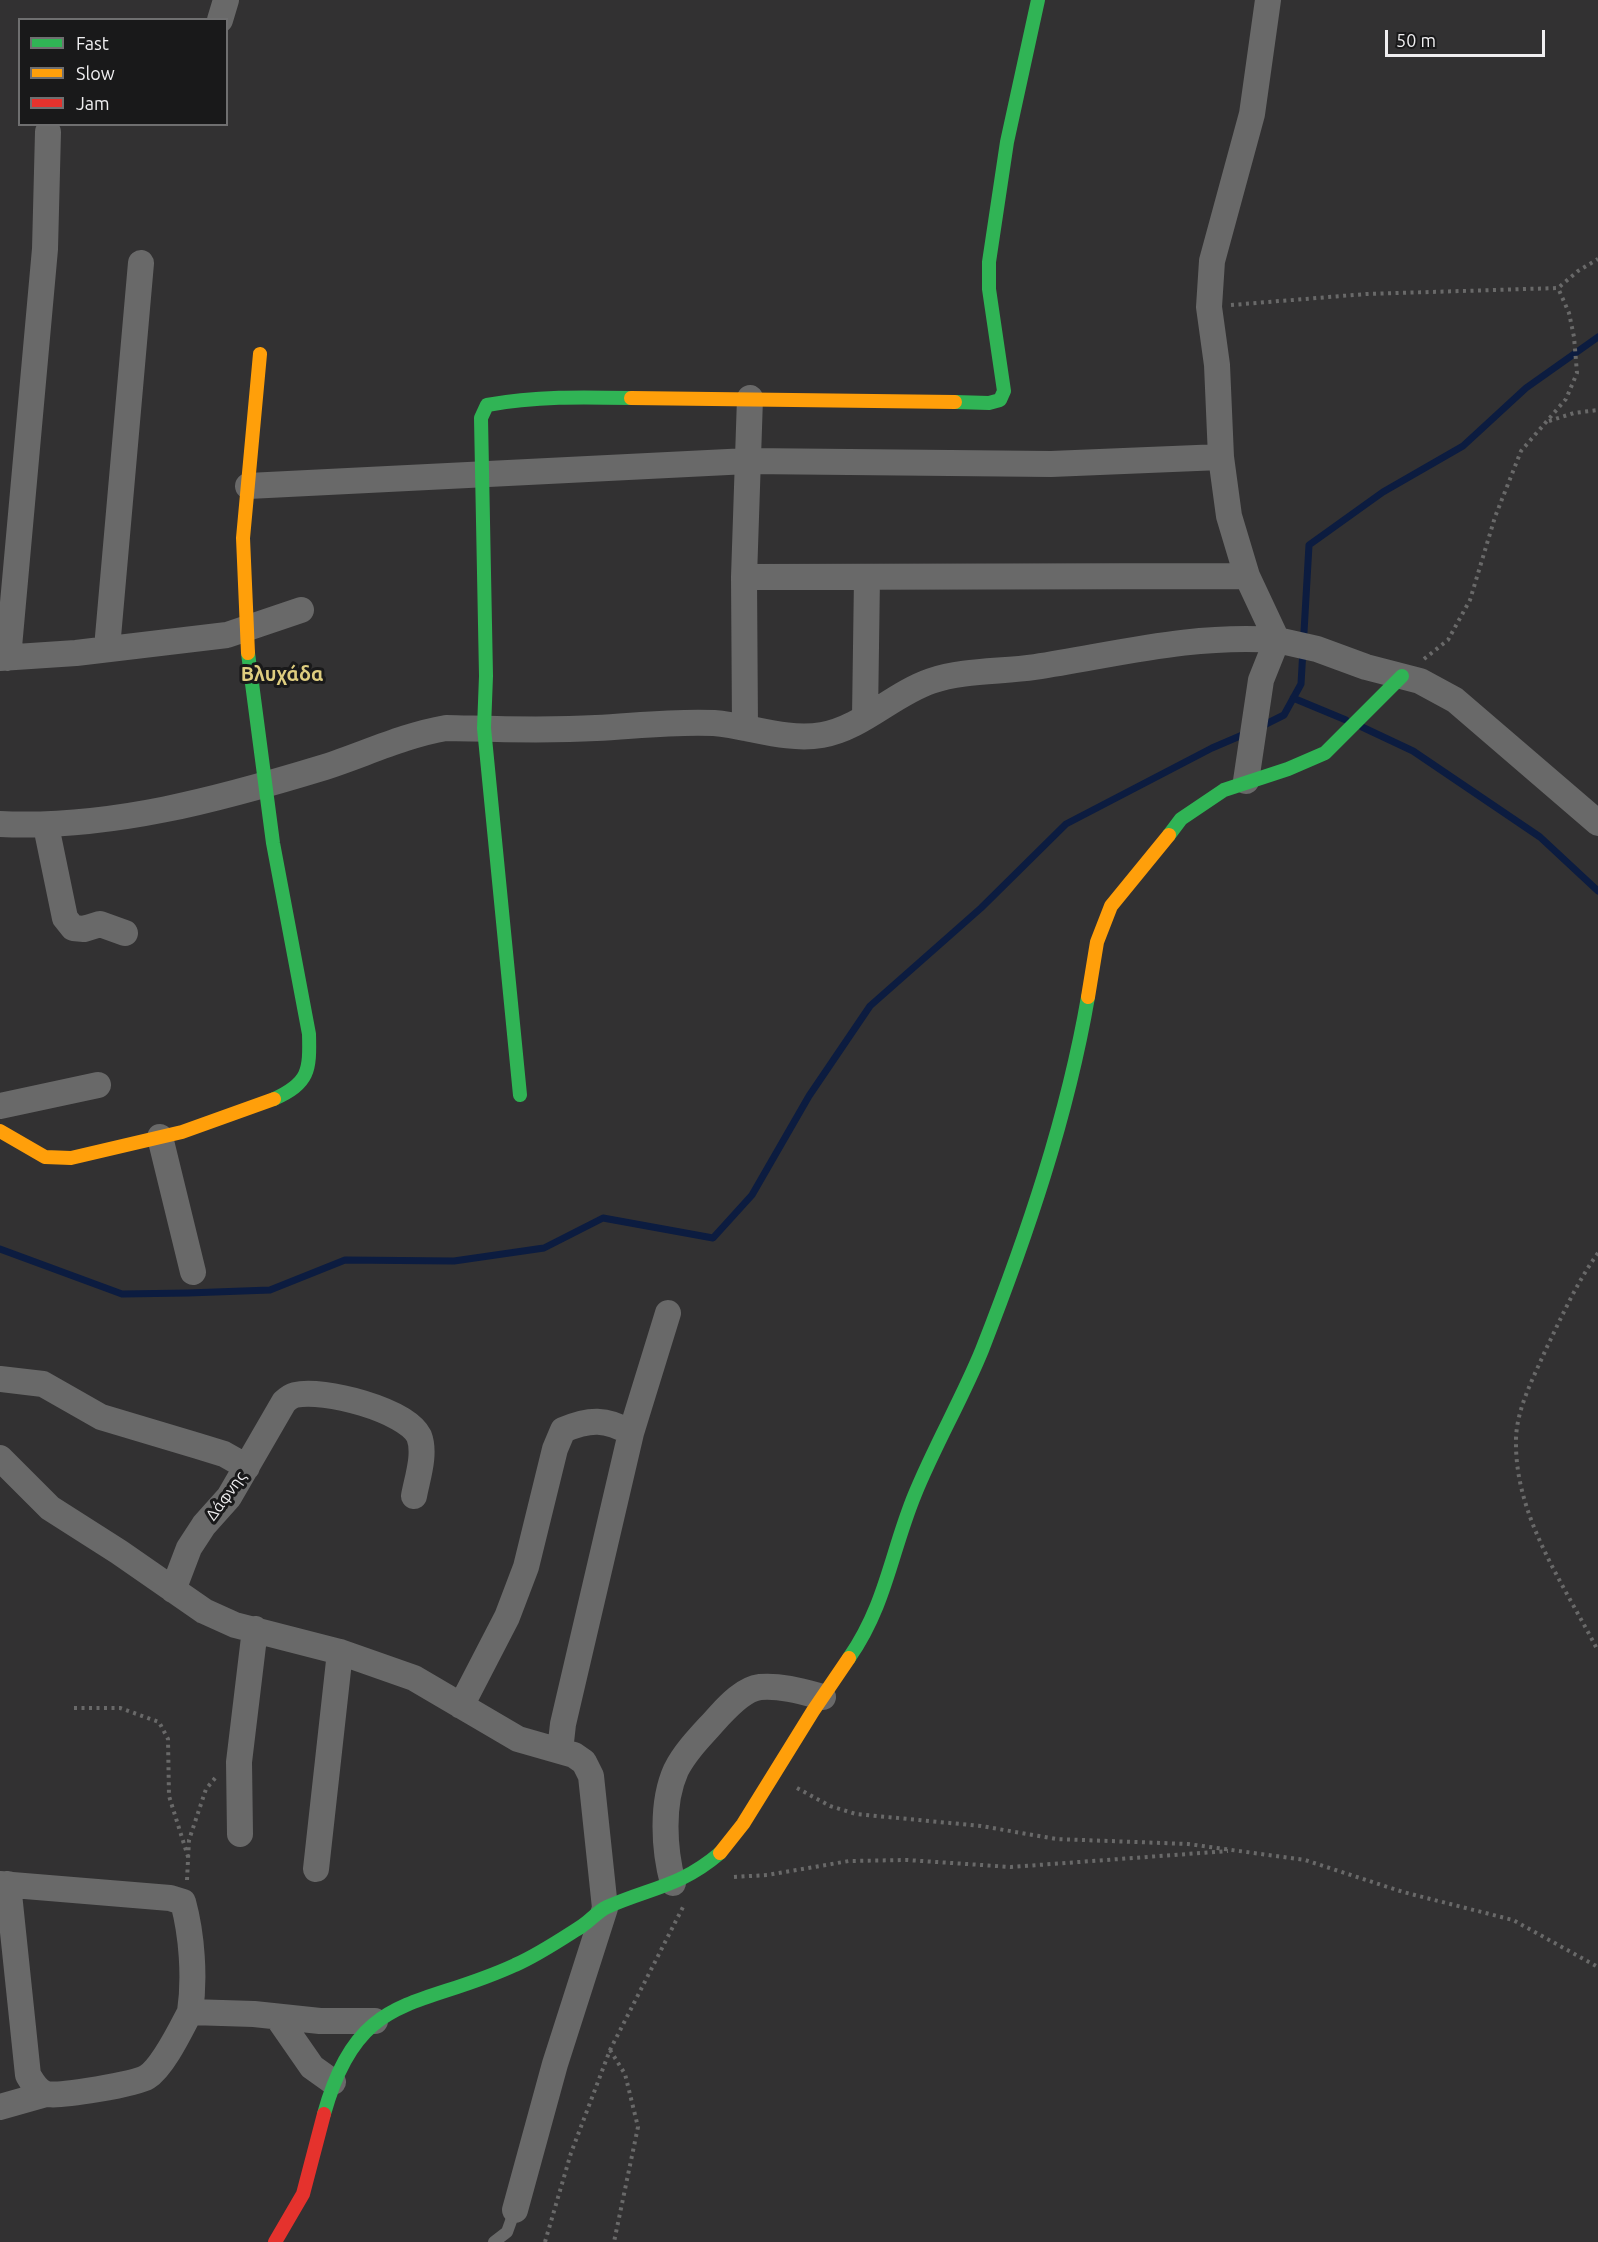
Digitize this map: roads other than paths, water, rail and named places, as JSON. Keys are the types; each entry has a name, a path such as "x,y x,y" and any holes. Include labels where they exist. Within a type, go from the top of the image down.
{"street":[{"path":"221,18 226,0"},
{"path":"520,1095 484,729 486,676 481,418 488,405 505,401 566,398 750,398 989,403 1003,396 989,289 988,262 1007,142 1038,0"},
{"path":"1246,781 1261,680 1277,640 1247,576 1229,516 1221,457 1217,365 1209,307 1212,261 1252,114 1268,0"},
{"path":"48,132 45,249 4,658 245,631 302,610"},
{"path":"107,648 141,263"},
{"path":"0,1131 41,1156 66,1161 160,1137 282,1097 302,1082 310,1065 309,1034 273,843 245,631 243,538 261,354"},
{"path":"745,728 744,577 750,398"},
{"path":"248,486 748,461 1052,464 1221,457"},
{"path":"744,577 1247,576"},
{"path":"865,717 867,577"},
{"path":"0,824 46,826 176,808 325,767 424,732 446,728 584,729 692,723 745,728 764,733 821,735 865,717 899,696 931,681 957,675 1034,667 1206,639 1277,640 1317,649 1426,684 1455,700 1598,823"},
{"path":"275,2242 289,2222 303,2194 333,2082 348,2051 375,2021 403,2005 515,1965 584,1925 605,1908 698,1872 722,1851 864,1637 879,1606 925,1468 965,1388 1001,1297 1060,1130 1078,1053 1103,923 1123,889 1181,819 1214,795 1246,781 1288,769 1325,753 1402,676"},
{"path":"46,826 65,918 73,928 84,929 100,924 125,933"},
{"path":"0,1106 98,1085"},
{"path":"160,1137 193,1272"},
{"path":"560,1751 563,1724 630,1433 668,1313"},
{"path":"0,1379 43,1384 101,1417 224,1454 247,1467"},
{"name":"Δάφνης","path":"173,1590 189,1548 229,1497 284,1402 293,1395 323,1395 368,1406 395,1415 413,1426 420,1439 421,1455 414,1496"},
{"path":"461,1706 507,1617 522,1577 555,1449 563,1430 599,1420 616,1424 630,1433"},
{"path":"0,1458 50,1508 204,1611 235,1625 340,1652 414,1678 518,1739 560,1751 584,1762 591,1776 605,1908 555,2064 515,2210"},
{"path":"240,1834 239,1762 255,1629"},
{"path":"315,1869 340,1652"},
{"path":"673,1883 666,1857 669,1796 676,1771 694,1744 744,1693 759,1687 805,1692 823,1697"},
{"path":"0,2107 46,2094 63,2095 146,2078 158,2068 190,2012 193,1996 187,1918 183,1902 170,1898 4,1884 28,2075 38,2090 46,2094"},
{"path":"190,2012 375,2021"},
{"path":"278,2018 312,2067 333,2082"}],"lane":[{"path":"494,2242 507,2232 515,2210"}],"waterway":[{"path":"1260,727 1284,715 1301,684 1309,545 1383,492 1463,446 1526,388 1598,337"},
{"path":"1293,698 1346,720"},
{"path":"1362,727 1413,751 1540,837 1598,891"},
{"path":"0,1249 122,1294 188,1293 270,1290 345,1260 454,1261 544,1248 603,1218 713,1238 752,1195 809,1096 870,1006 981,908 1066,824 1212,748 1247,733"}],"district":[{"name":"Βλυχάδα","path":"282,674"}]}
